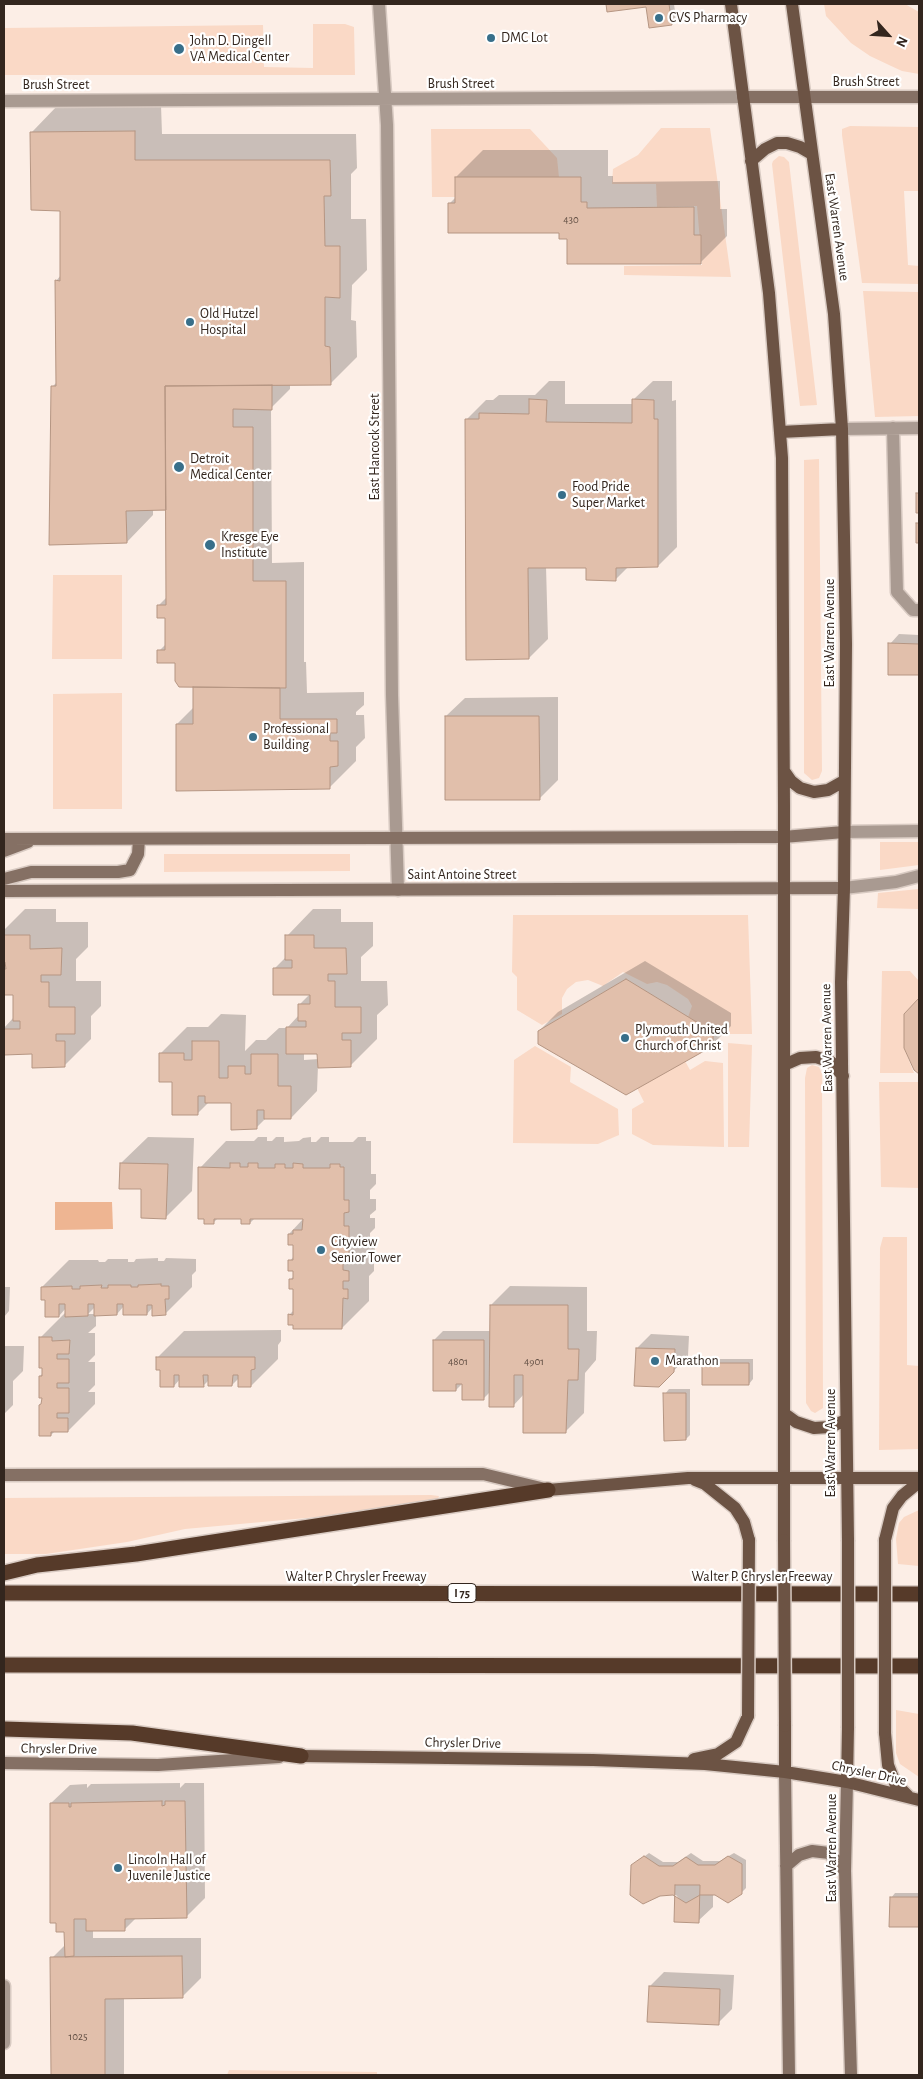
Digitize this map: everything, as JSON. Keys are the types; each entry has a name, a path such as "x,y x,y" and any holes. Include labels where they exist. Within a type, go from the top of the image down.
{"highway":[{"path":"4,1574 37,1564 136,1554 548,1490"},
{"name":"Walter P. Chrysler Freeway","path":"4,1593 919,1594"},
{"path":"4,1665 919,1666"},
{"path":"898,1667 919,1677"},
{"path":"4,1729 132,1733 301,1756"}],"main road":[{"path":"730,4 769,293 780,432 784,771 785,1772"},
{"name":"East Warren Avenue","path":"792,4 834,314 842,429 846,644 844,888 841,982 848,1540 847,1782"},
{"path":"751,161 765,149 777,143 793,145 812,154"},
{"path":"780,432 842,429"},
{"path":"784,771 791,781 800,788 814,792 828,790 844,781"},
{"path":"784,1066 800,1058 816,1057 831,1062 843,1076"},
{"path":"785,1414 796,1422 814,1428 830,1427 846,1420"},
{"path":"677,1763 718,1754 736,1742 748,1716 748,1540 744,1522 735,1508 705,1484 688,1478"},
{"path":"548,1490 688,1478 919,1478"},
{"path":"914,1798 894,1783 888,1765 885,1733 885,1540 893,1508 902,1496 919,1482"},
{"name":"Chrysler Drive","path":"301,1756 549,1759 677,1763 785,1772 847,1782 914,1798"}],"street":[{"name":"East Hancock Street","path":"379,4 387,125 392,695 398,890"},
{"name":"Brush Street","path":"4,101 919,97"},
{"path":"893,428 897,592 916,610"},
{"path":"842,429 919,428"},
{"path":"4,839 783,837 844,832 919,831"},
{"path":"4,851 38,839"},
{"path":"4,880 31,872 118,872 130,870 138,854 139,839"},
{"name":"Saint Antoine Street","path":"4,891 784,889 844,888 896,882 919,876"},
{"path":"4,1475 483,1474 548,1490"},
{"name":"Chrysler Drive","path":"4,1763 158,1765 301,1756"},
{"path":"785,1772 789,2075"},
{"name":"East Warren Avenue","path":"847,1782 845,1871 851,2075"},
{"path":"786,1866 799,1855 812,1852 829,1853 845,1871"},
{"path":"4,1986 4,2043"}],"shaded area":[{"path":"824,4 905,4 919,12 919,74 902,71 870,56 851,43 826,16"},
{"path":"4,5 5,28 263,25 264,67 313,68 313,24 345,24 354,27 355,75 4,75"},
{"path":"850,126 919,127 919,191 904,191 908,265 919,266 919,284 862,283 842,135 842,129"},
{"path":"661,128 710,128 731,277 624,275 624,266 702,265 697,206 657,207 656,184 612,184 613,169 638,155"},
{"path":"431,129 530,129 557,158 559,177 455,177 455,197 432,197"},
{"path":"779,156 784,157 789,162 817,405 800,406 772,164"},
{"path":"863,291 919,292 919,416 875,417"},
{"path":"819,459 822,771 819,778 812,780 804,773 804,460"},
{"path":"53,575 122,575 122,659 52,659"},
{"path":"122,693 122,809 53,809 53,694"},
{"path":"880,842 919,842 919,865 880,870"},
{"path":"164,854 350,854 350,871 164,872"},
{"path":"919,889 919,909 877,908 878,893"},
{"path":"513,915 748,915 752,1034 717,1034 688,1017 692,1006 688,999 667,985 657,982 647,984 623,972 603,986 588,980 576,982 567,989 562,998 562,1014 542,1025 517,1010 517,977 512,972"},
{"path":"882,971 910,971 919,981 919,998 904,1014 904,1048 914,1073 880,1073"},
{"path":"728,1043 752,1045 749,1147 728,1147"},
{"path":"535,1046 571,1067 570,1082 618,1109 619,1135 598,1144 513,1143 514,1060"},
{"path":"685,1061 690,1070 705,1061 723,1063 724,1147 653,1145 632,1134 632,1109 644,1102 637,1088"},
{"path":"812,1065 819,1067 822,1074 823,1408 815,1413 811,1411 806,1403 805,1078 807,1068"},
{"path":"879,1082 919,1082 919,1188 881,1187"},
{"path":"55,1202 112,1202 113,1229 55,1230"},
{"path":"883,1237 907,1237 907,1365 919,1366 919,1449 879,1450 880,1248"},
{"path":"439,1496 437,1501 350,1514 185,1529 127,1542 46,1554 4,1554 4,1498"},
{"path":"919,1510 919,1566 898,1564 896,1539 899,1523 904,1517"},
{"path":"896,1710 919,1714 919,1777 900,1764 896,1753"},
{"path":"229,2070 377,2072 377,2075 227,2075"}],"building":[{"name":"CVS Pharmacy","path":"606,4 669,4 672,25 649,28 646,7 607,12"},
{"name":"Old Hutzel Hospital","path":"135,131 135,160 330,160 331,196 324,196 325,246 340,246 340,298 325,297 325,346 330,347 331,385 165,386 166,510 126,511 127,543 49,545 51,386 56,386 55,280 60,281 60,211 31,210 30,132"},
{"path":"455,177 581,177 581,202 587,202 587,208 694,207 694,235 701,235 701,264 567,264 567,239 559,239 559,233 448,233 448,203 455,203"},
{"name":"Kresge Eye Institute","path":"272,385 272,410 233,409 233,427 253,427 253,581 286,581 286,688 179,687 175,681 175,663 157,663 157,650 165,650 165,618 157,618 157,605 166,605 165,386"},
{"name":"Food Pride Super Market","path":"529,399 547,400 546,422 632,423 632,399 654,400 654,419 658,419 658,567 616,568 616,581 586,580 586,568 528,568 529,659 466,660 465,419 479,419 479,413 529,414"},
{"path":"916,493 919,493 919,513 916,513"},
{"path":"916,523 919,523 919,543 916,543"},
{"path":"888,643 919,644 919,675 888,675"},
{"name":"Professional Building","path":"193,687 280,688 280,719 337,719 337,733 330,733 330,741 338,741 338,766 330,767 330,789 176,791 176,724 193,724"},
{"path":"445,716 539,716 540,800 445,800"},
{"path":"4,935 30,935 30,949 62,948 61,975 41,975 41,982 49,982 49,1007 75,1007 75,1034 56,1034 56,1041 65,1041 65,1067 32,1068 32,1054 4,1055 4,1029 20,1029 20,1021 13,1021 13,995 4,995 4,969 6,969 4,962"},
{"path":"285,935 314,935 314,948 346,948 347,974 328,974 328,981 335,981 335,1007 361,1007 361,1033 342,1033 342,1040 351,1040 351,1067 318,1068 317,1054 286,1054 286,1027 306,1027 306,1021 298,1021 298,1004 310,1004 310,995 273,995 273,968 292,968 292,960 285,960"},
{"name":"Plymouth United Church of Christ","path":"626,979 713,1032 713,1046 626,1095 538,1044 538,1031"},
{"path":"919,998 919,1074 914,1070 904,1048 904,1014"},
{"path":"192,1041 219,1041 219,1078 228,1078 228,1066 245,1066 245,1074 251,1074 251,1054 278,1054 278,1086 291,1086 291,1119 264,1119 264,1110 257,1110 257,1129 231,1130 231,1103 205,1103 205,1096 198,1096 198,1115 172,1115 172,1082 159,1082 159,1053 184,1053 184,1060 192,1060"},
{"path":"120,1163 168,1164 166,1219 141,1218 141,1189 119,1189"},
{"name":"Cityview Senior Tower","path":"230,1163 240,1163 240,1167 248,1167 248,1163 258,1163 258,1168 275,1168 275,1164 285,1164 285,1168 293,1168 293,1163 303,1164 303,1168 330,1168 330,1164 340,1164 340,1167 344,1167 344,1200 349,1200 349,1212 344,1213 344,1226 349,1226 349,1238 344,1238 344,1244 349,1244 349,1256 343,1256 343,1270 349,1271 349,1281 343,1281 343,1289 348,1289 348,1299 343,1298 342,1329 293,1329 293,1325 288,1325 288,1314 293,1315 293,1289 289,1289 289,1279 293,1279 293,1271 288,1271 288,1260 293,1260 293,1245 288,1245 288,1234 293,1234 293,1230 302,1230 303,1219 250,1219 250,1224 241,1224 241,1219 214,1219 214,1224 204,1224 204,1219 198,1219 198,1167 230,1168"},
{"path":"161,1284 161,1286 169,1286 169,1299 165,1299 166,1315 152,1316 152,1305 147,1305 147,1315 123,1315 123,1304 117,1304 117,1315 94,1316 94,1304 88,1304 88,1316 65,1317 65,1304 59,1304 59,1317 45,1317 45,1300 41,1300 41,1287 72,1286 72,1289 80,1289 80,1286 102,1285 101,1288 108,1288 108,1285 131,1285 131,1287 138,1287 138,1285"},
{"path":"490,1305 568,1305 568,1349 579,1349 578,1380 568,1380 566,1433 523,1433 523,1375 514,1375 514,1407 489,1407"},
{"path":"39,1337 52,1337 52,1341 70,1340 69,1354 57,1354 57,1359 69,1359 69,1383 57,1383 57,1388 69,1388 69,1413 57,1413 57,1418 68,1418 68,1432 51,1432 51,1436 39,1436 39,1405 42,1398 39,1398 39,1376 42,1376 42,1368 39,1368"},
{"path":"433,1340 484,1340 484,1400 462,1400 462,1384 456,1384 456,1391 433,1391"},
{"name":"Marathon","path":"636,1348 675,1349 674,1372 659,1387 634,1386"},
{"path":"156,1357 255,1357 255,1369 251,1370 251,1387 238,1387 238,1375 233,1375 232,1386 208,1386 208,1375 203,1375 204,1387 179,1387 179,1375 174,1375 174,1387 160,1387 160,1370 156,1370"},
{"path":"702,1363 749,1363 749,1385 702,1385"},
{"path":"663,1393 686,1393 686,1440 664,1441"},
{"name":"Lincoln Hall of Juvenile Justice","path":"162,1801 162,1806 165,1805 165,1801 185,1801 187,1918 125,1919 125,1931 86,1931 86,1919 74,1919 74,1956 65,1957 64,1932 56,1932 56,1923 50,1923 50,1803 69,1803 69,1807 71,1807 71,1803"},
{"path":"644,1856 659,1866 673,1866 686,1857 698,1865 715,1865 728,1856 742,1864 742,1894 728,1903 715,1895 700,1895 686,1903 673,1895 660,1896 643,1904 630,1895 631,1865"},
{"path":"675,1885 700,1885 699,1923 674,1922"},
{"path":"890,1897 919,1897 919,1927 889,1927"},
{"path":"182,1956 183,1998 105,1999 105,2075 51,2075 50,1957"},
{"path":"649,1986 720,1989 719,2025 647,2022"}],"place":[{"name":"CVS Pharmacy","path":"659,18"},
{"name":"DMC Lot","path":"491,38"},
{"name":"John D. Dingell VA Medical Center","path":"179,49"},
{"name":"Old Hutzel Hospital","path":"190,322"},
{"name":"Detroit Medical Center","path":"179,467"},
{"name":"Food Pride Super Market","path":"562,495"},
{"name":"Kresge Eye Institute","path":"210,545"},
{"name":"Professional Building","path":"253,737"},
{"name":"Plymouth United Church of Christ","path":"625,1038"},
{"name":"Cityview Senior Tower","path":"321,1250"},
{"name":"Marathon","path":"655,1361"},
{"name":"Lincoln Hall of Juvenile Justice","path":"118,1868"}]}
